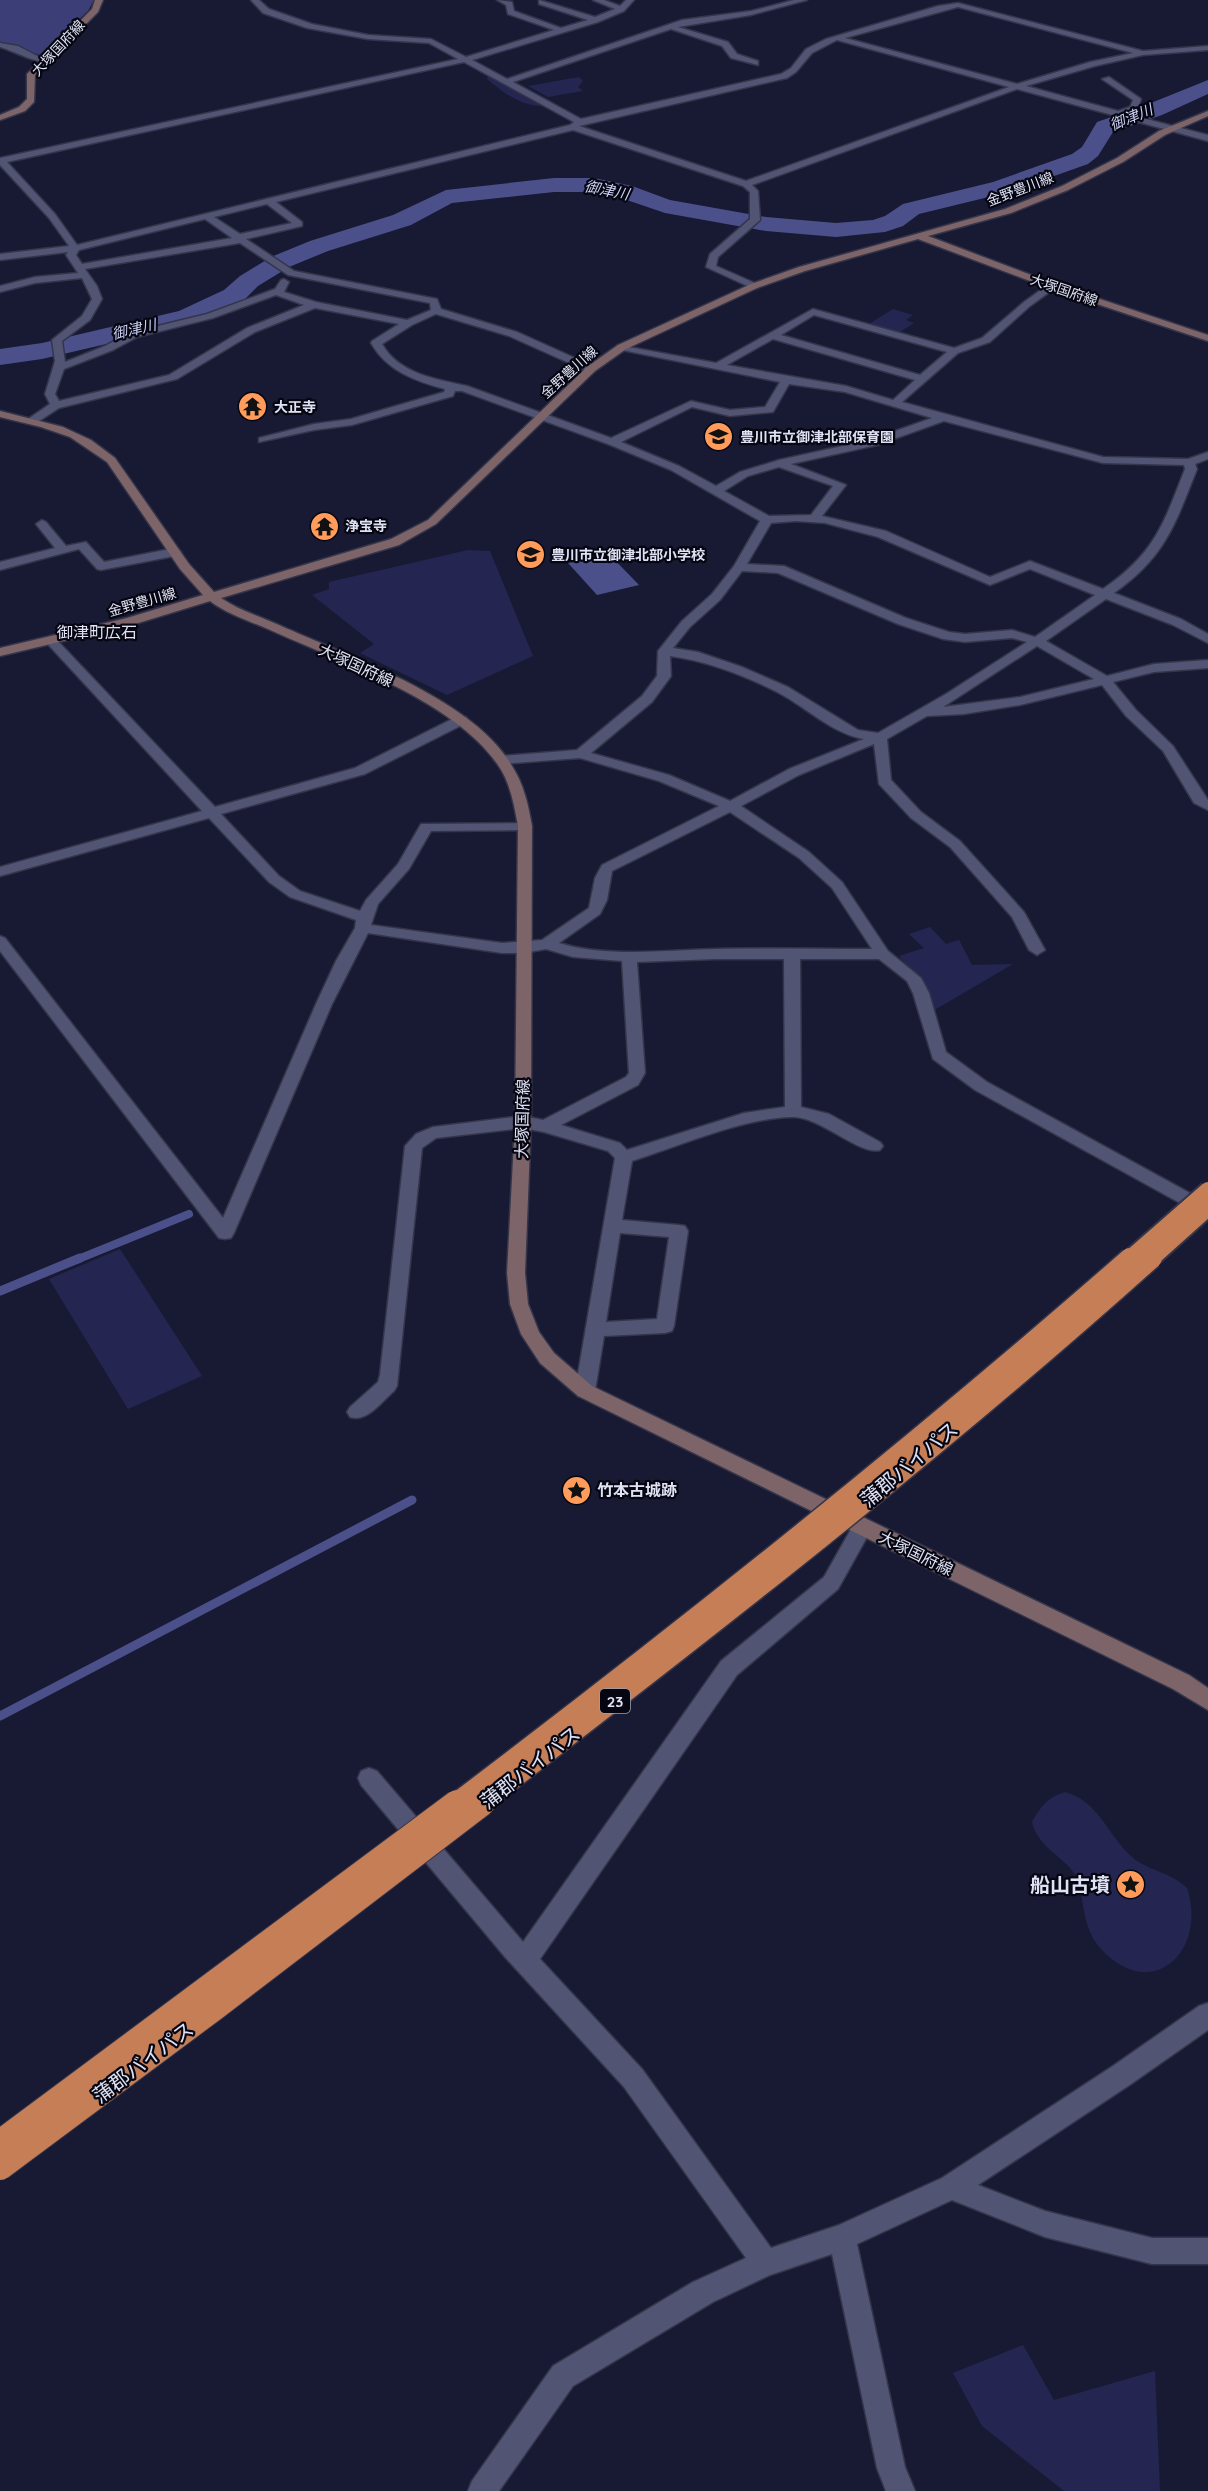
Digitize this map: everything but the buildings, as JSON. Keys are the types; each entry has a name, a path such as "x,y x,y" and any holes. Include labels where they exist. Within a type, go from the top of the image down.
{"highway":[{"name":"蒲郡バイパス","path":"0,2143 283,1934 746,1578 990,1379 1208,1190"},
{"name":"蒲郡バイパス","path":"0,2167 356,1902 706,1630 853,1523 1208,1209"}],"main road":[{"name":"大塚国府線","path":"0,118 27,105 31,100 31,74 95,10 99,0"},
{"name":"金野豊川線","path":"0,652 112,626 373,550 413,533 432,522 460,498 591,369 622,347 754,286 802,269 1008,211 1065,188 1120,160 1171,129 1208,113"},
{"name":"大塚国府線","path":"921,237 1052,286 1208,338"},
{"name":"大塚国府線","path":"0,414 32,421 78,437 102,452 118,469 201,589 211,597 398,685 461,720 490,746 513,776 524,807 525,826 523,1122 516,1273 519,1304 530,1334 548,1358 585,1391 1181,1682 1208,1700"}],"street":[{"path":"255,0 266,11 310,26 368,37 431,41 506,82 577,125 746,184 754,191 755,220 713,256 711,267 754,286"},
{"path":"501,0 514,6 511,12 560,30"},
{"path":"562,0 538,2 595,21"},
{"path":"597,0 621,9"},
{"path":"0,161 501,51 530,39 595,21 621,9 630,0"},
{"path":"506,82 670,26 751,13 803,0"},
{"path":"0,257 75,248 209,218 577,125 784,76 795,71 802,57 809,51 837,38 856,31 893,24 942,6 958,5 1143,53"},
{"path":"670,26 725,44 734,56 755,63"},
{"path":"837,38 1208,138"},
{"path":"0,45 15,48 43,61"},
{"path":"746,184 1015,87 1093,64 1143,53 1208,48"},
{"path":"1106,79 1137,99 1134,109 1120,115"},
{"path":"0,161 52,216 75,248"},
{"path":"0,289 299,224 270,202"},
{"path":"209,218 291,273 434,301 436,311"},
{"path":"56,405 50,394 61,367 59,346 86,318 97,299 95,292 71,255 75,248"},
{"path":"61,367 109,348 133,335 210,316 279,291 291,273"},
{"path":"894,404 954,351 986,340 1027,304 1052,286"},
{"path":"279,291 280,294 314,305 408,323"},
{"path":"32,421 56,405 173,377 251,330 314,305"},
{"path":"591,369 544,346 510,333 465,322 436,311 408,323 376,343 385,358 394,366 450,388 463,388 612,442 696,478 714,492 767,520 792,516 816,517 905,542 990,581 1030,565 1177,622 1208,639"},
{"path":"718,366 813,312 954,351"},
{"path":"771,335 922,379"},
{"path":"622,347 786,380 846,389 943,418 1103,460 1189,462 1208,455"},
{"path":"612,442 691,404 730,414 769,410 786,380"},
{"path":"263,440 314,427 352,422 449,394 450,388"},
{"path":"714,492 744,474 873,443 943,418"},
{"path":"50,640 274,879 295,894 364,923 502,948 524,948 547,944 595,911 600,905 602,873 607,868 794,772 880,737 1037,641 1133,574 1158,544 1169,525 1191,470 1189,462"},
{"path":"779,464 840,485 816,517"},
{"path":"581,754 647,699 664,676 664,651 686,624 716,597 739,567 767,520"},
{"path":"42,524 63,550"},
{"path":"0,566 82,545 101,566 175,552"},
{"path":"739,567 780,570 902,621 947,636 964,638 1012,634 1037,641 1104,679 1131,713 1168,749 1199,800 1208,806"},
{"path":"664,651 693,655 736,670 783,690 854,733 880,737"},
{"path":"924,712 964,710 1020,701 1154,668 1208,664"},
{"path":"0,872 360,771 461,720"},
{"path":"880,737 884,781 916,815 955,844 1003,897 1019,915 1037,950"},
{"path":"501,760 581,754 664,778 731,806 804,855 837,885 883,954 913,978 921,993 939,1055 981,1086 1208,1209"},
{"path":"0,941 225,1233 324,1004 364,923 371,903 404,866 426,827 525,826"},
{"path":"547,944 573,952 629,957 715,954 883,954"},
{"path":"792,955 793,1112"},
{"path":"545,1126 632,1081 637,1073 629,957"},
{"path":"624,1157 735,1121 793,1112 823,1118 874,1146"},
{"path":"357,1412 387,1386 390,1375 414,1146 433,1133 523,1122 545,1126 614,1147 624,1157"},
{"path":"585,1391 624,1157"},
{"path":"596,1329 665,1326 679,1231 614,1226"},
{"path":"525,1960 729,1668 831,1583 853,1523"},
{"path":"369,1778 525,1960 633,2078 766,2263"},
{"path":"482,2491 563,2376 703,2292 766,2263 842,2237 951,2187 1122,2075 1208,2014"},
{"path":"951,2187 1045,2224 1152,2251 1208,2251"},
{"path":"842,2237 891,2468 901,2491"}],"shaded area":[{"path":"0,0 94,0 88,11 40,55 0,43"},
{"path":"488,76 543,106 527,104 513,98 487,79"},
{"path":"579,77 583,81 578,87 583,91 548,97 528,86"},
{"path":"893,309 913,315 906,320 914,323 900,332 869,324"},
{"path":"468,550 490,551 533,656 447,695 360,653 374,644 312,595 329,589 329,582"},
{"path":"930,927 946,944 959,940 972,965 1013,964 931,1012 921,982 899,956 924,948 909,934"},
{"path":"120,1249 202,1376 128,1409 49,1279"},
{"name":"船山古墳","path":"1065,1792 1077,1796 1095,1811 1123,1848 1138,1862 1174,1878 1187,1888 1191,1911 1190,1932 1182,1949 1171,1963 1156,1970 1139,1972 1120,1965 1101,1949 1093,1938 1086,1919 1078,1879 1072,1870 1040,1839 1032,1822 1045,1803"},
{"path":"1023,2345 1054,2400 1155,2371 1160,2491 1064,2491 982,2426 953,2373"}],"water":[{"path":"609,554 639,585 597,595 568,563"}],"waterway":[{"name":"御津川","path":"0,357 42,351 187,317 233,296 249,281 280,262 319,246 402,220 446,197 554,185 594,185 624,191 665,206 766,224 836,230 876,227 894,221 911,209 1001,187 1080,159 1090,151 1105,127 1154,110 1208,86"},
{"path":"76,1260 189,1214"},
{"path":"0,1291 80,1258"},
{"path":"0,1716 412,1500"}],"place":[{"name":"大正寺","path":"253,407"},
{"name":"豊川市立御津北部保育園","path":"719,437"},
{"name":"浄宝寺","path":"324,526"},
{"name":"豊川市立御津北部小学校","path":"530,555"},
{"name":"竹本古城跡","path":"576,1490"},
{"name":"船山古墳","path":"1131,1884"}],"district":[{"name":"御津町広石","path":"97,632"}]}
